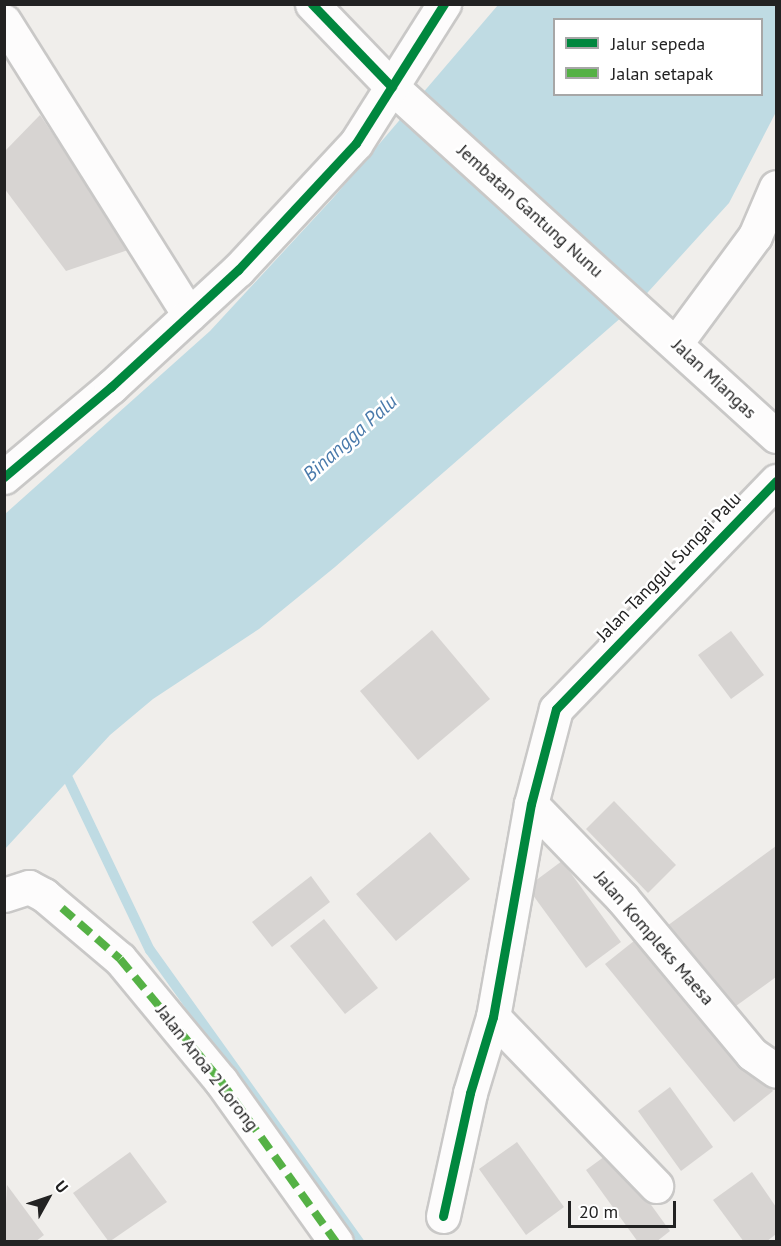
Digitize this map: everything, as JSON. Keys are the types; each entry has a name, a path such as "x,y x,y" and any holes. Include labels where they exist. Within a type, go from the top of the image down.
{"street":[{"name":"Jembatan Gantung Nunu","path":"312,4 399,93 664,333"},
{"path":"4,477 238,270 356,143 399,93 444,4"},
{"path":"4,21 189,315"},
{"path":"664,333 755,236 777,187"},
{"name":"Jalan Miangas","path":"664,333 777,436"},
{"name":"Jalan Tanggul Sungai Palu","path":"443,1216 470,1093 493,1017 531,804 556,709 777,481"},
{"name":"Jalan Kompleks Maesa","path":"531,804 622,898 752,1054 777,1071"},
{"name":"Jalan Anoa 2 Lorong","path":"4,895 29,887 62,908 120,959 220,1081 336,1242"},
{"path":"493,1017 656,1186"}],"water":[{"name":"Binangga Palu","path":"498,5 776,5 776,112 729,203 639,302 335,567 259,629 153,699 110,735 5,849 5,514 210,331 333,198"}],"building":[{"path":"40,115 131,249 66,271 4,188 4,152"},
{"path":"432,630 490,699 418,760 360,691"},
{"path":"731,631 764,675 731,699 698,655"},
{"path":"614,801 676,865 648,893 586,829"},
{"path":"430,832 470,879 396,941 356,894"},
{"path":"776,846 776,977 729,1011 667,926"},
{"path":"562,861 621,942 586,968 527,887"},
{"path":"311,876 330,902 272,947 252,922"},
{"path":"324,919 378,988 345,1014 290,946"},
{"path":"644,933 773,1091 734,1122 605,964"},
{"path":"670,1087 713,1147 681,1171 638,1111"},
{"path":"517,1142 564,1207 526,1235 479,1169"},
{"path":"612,1151 670,1231 656,1242 638,1242 586,1170"},
{"path":"130,1152 167,1202 109,1242 73,1193"},
{"path":"752,1172 776,1207 776,1234 766,1242 744,1242 713,1200"},
{"path":"7,1185 44,1235 35,1242 4,1242"}],"waterway":[{"path":"63,768 150,950 359,1242"}],"marked path":[{"path":"62,908 120,959 221,1081 336,1242"}],"cycle path":[{"path":"312,4 392,87"},
{"path":"4,477 111,387 238,270 356,143 444,4"},
{"path":"443,1216 470,1093 493,1017 531,804 556,709 776,481"}]}
